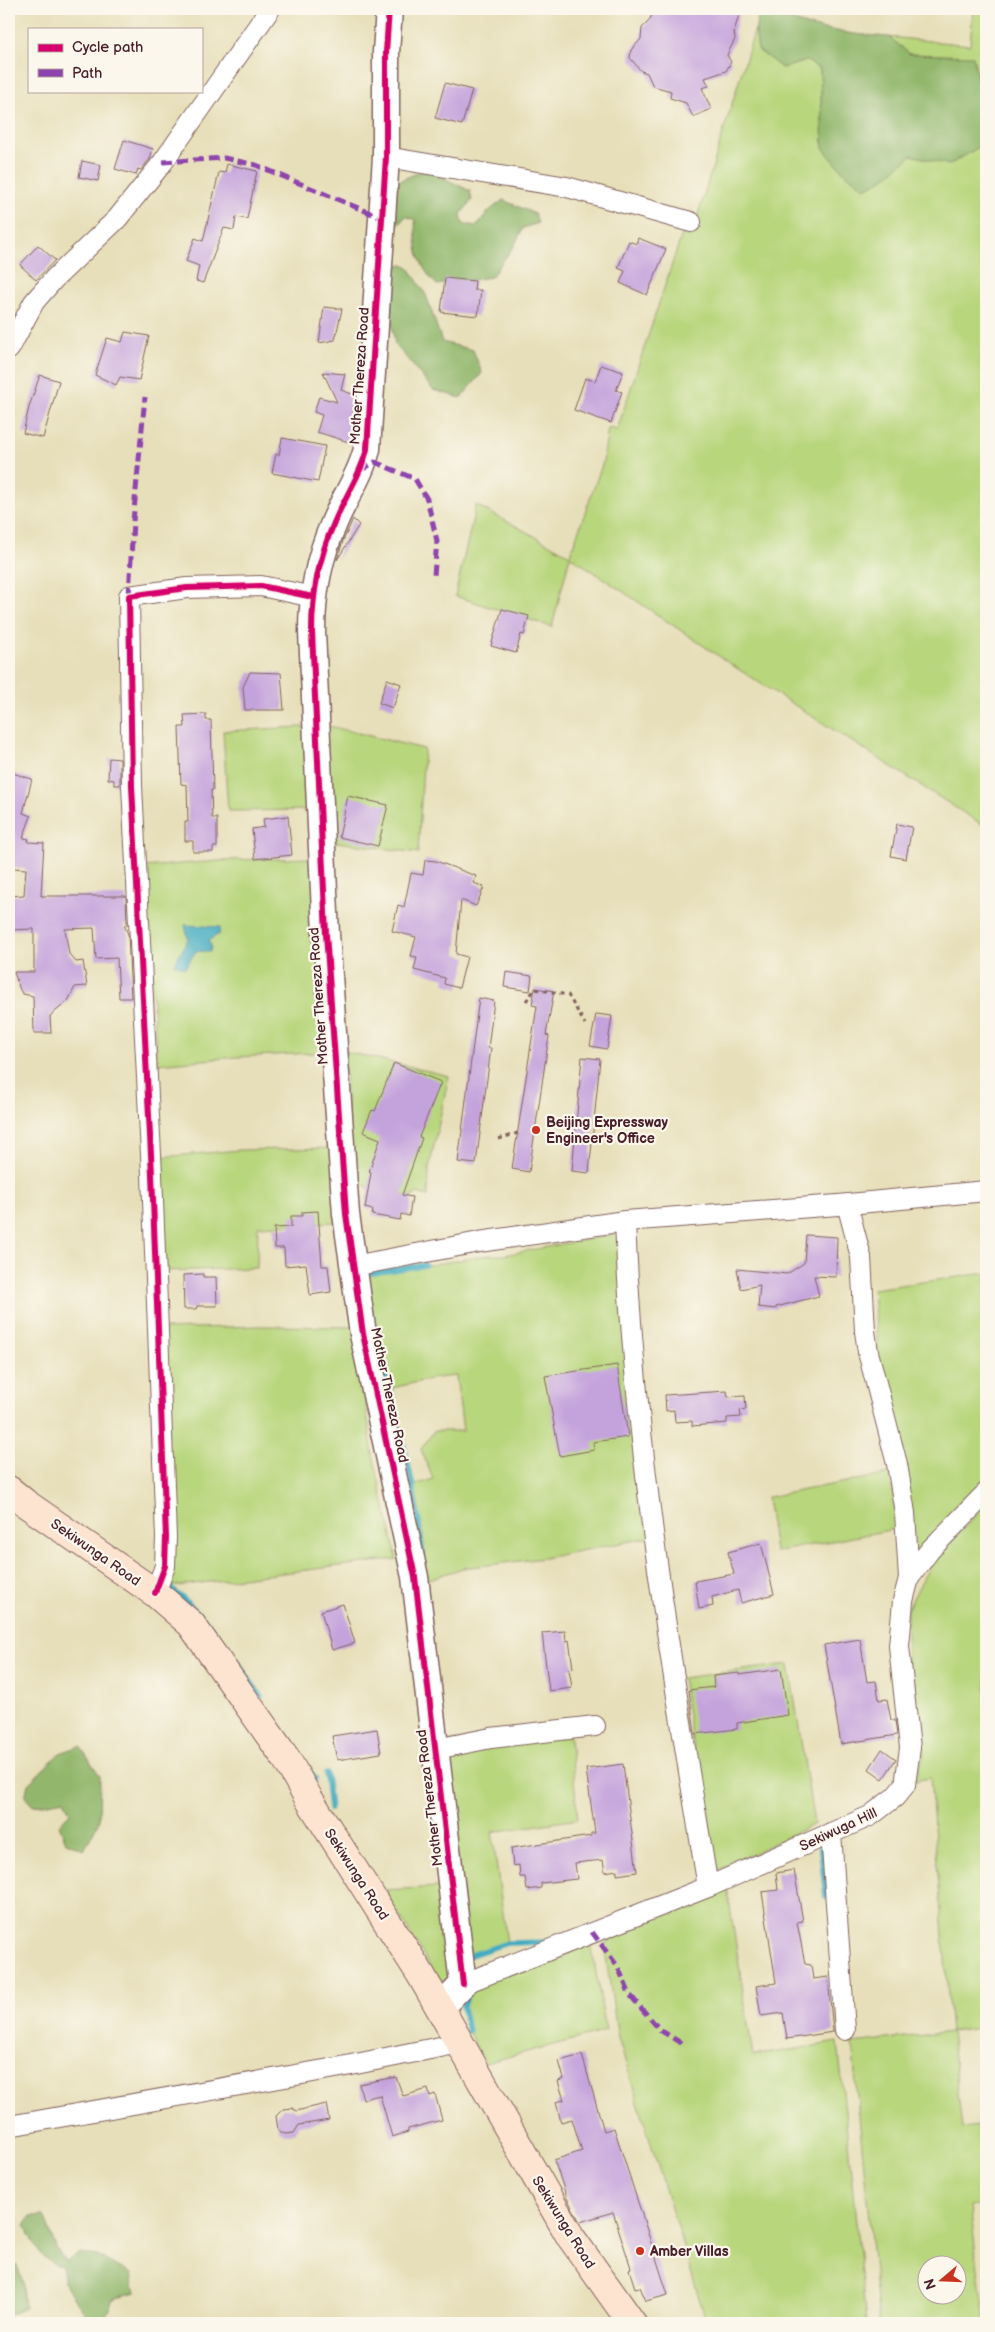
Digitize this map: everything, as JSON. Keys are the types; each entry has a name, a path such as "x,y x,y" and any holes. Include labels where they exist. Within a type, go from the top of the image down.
{"main road":[{"name":"Sekiwunga Road","path":"9,1490 25,1504 155,1593 191,1624 231,1678 287,1760 440,2008 570,2236 632,2323"}],"street":[{"path":"9,348 34,302 54,279 117,219 163,162 270,9"},
{"name":"Mother Thereza Road","path":"389,9 386,52 386,157 367,449 360,470 333,524 322,554 314,597 312,632 326,934 346,1214 363,1334 415,1577 462,1984"},
{"path":"386,157 568,186 691,222"},
{"path":"155,1593 165,1566 166,1537 152,1174 132,786 129,596 186,588 261,586 314,597"},
{"path":"352,1266 479,1242 625,1221 847,1204 986,1190"},
{"path":"847,1204 861,1257 868,1352 898,1464 905,1513 909,1578"},
{"path":"625,1221 633,1352 655,1547 677,1704 708,1887"},
{"name":"Sekiwuga Hill","path":"462,1984 708,1887 876,1811 895,1797 905,1785 910,1748 899,1646 903,1601 909,1578 930,1550 986,1493"},
{"path":"436,1749 492,1738 595,1726"},
{"path":"831,1832 846,2030"},
{"path":"440,2008 462,1984"},
{"path":"9,2126 341,2067 460,2043"}],"path":[{"path":"526,1001 535,989 568,995 585,1024"},
{"path":"499,1139 518,1133"}],"green space":[{"path":"765,9 785,9 787,19 813,27 854,34 889,37 910,54 973,56 982,103 986,107 986,145 977,148 949,165 912,155 883,179 865,188 843,172 823,148 820,69 807,61 782,68 758,50 757,23 758,18"},
{"path":"973,9 986,9 986,107 982,103 973,57 910,54 889,37 970,45"},
{"path":"755,29 758,50 782,68 807,61 820,69 823,148 883,179 912,155 949,165 977,148 986,145 986,827 738,669 570,556 552,627 455,596 476,505 570,555 603,462 608,428 617,430 682,234 691,237"},
{"path":"426,169 470,191 472,200 461,214 463,224 477,226 489,211 503,200 535,214 538,223 523,228 514,246 491,277 437,285 425,270 419,255 415,220 406,216 385,239 394,183"},
{"path":"395,264 408,266 426,295 442,342 473,350 482,373 461,398 433,390 395,344 387,295"},
{"path":"325,725 424,749 418,853 329,841"},
{"path":"311,728 314,810 228,811 223,731"},
{"path":"316,858 331,1052 157,1064 144,867 230,860"},
{"path":"344,1051 449,1076 429,1169 428,1196 417,1193 412,1197 375,1191 350,1180"},
{"path":"334,1148 337,1222 258,1226 257,1268 162,1271 160,1157 240,1150"},
{"path":"622,1233 651,1537 544,1558 463,1568 422,1581 406,1488 433,1479 421,1449 434,1431 463,1431 456,1376 435,1378 384,1390 365,1276 489,1255 504,1255"},
{"path":"986,1273 986,1479 914,1557 878,1354 873,1289"},
{"path":"259,1326 355,1327 373,1455 397,1559 168,1587 164,1329"},
{"path":"889,1474 900,1528 775,1552 767,1497"},
{"path":"986,1504 986,2027 951,2032 930,1778 914,1781 924,1754 918,1734 907,1661 907,1610 930,1565"},
{"path":"789,1664 814,1824 719,1870 712,1869 682,1678"},
{"path":"569,1730 578,1819 492,1832 507,1943 470,1953 440,1742"},
{"path":"80,1746 100,1776 99,1821 84,1850 66,1842 59,1825 70,1813 64,1800 33,1806 25,1797 28,1784 60,1753"},
{"path":"726,1880 753,2056 838,2042 866,2323 707,2323 618,2038 604,1944"},
{"path":"440,1887 450,1968 448,1981 444,1983 433,1971 384,1890"},
{"path":"590,1937 606,2031 485,2063 466,2027 463,2007 471,1983"},
{"path":"951,2032 962,2128 986,2125 986,2204 970,2207 985,2323 879,2323 852,2043"},
{"path":"31,2216 44,2216 57,2250 66,2262 80,2253 97,2256 131,2274 135,2293 113,2299 105,2319 90,2321 63,2282 63,2267 43,2257 35,2246 25,2225"},
{"path":"17,2265 23,2283 25,2308 9,2315 9,2268"}],"water":[{"path":"185,925 220,927 219,934 208,941 211,945 210,952 196,951 185,968 174,964 188,939"}],"building":[{"path":"659,9 741,9 734,31 735,39 727,55 731,62 726,71 705,78 709,86 702,88 711,109 693,117 686,103 670,98 671,91 653,86 647,73 641,71 630,58 631,50 641,39 642,28 649,21 653,13"},
{"path":"445,83 472,90 462,125 435,118"},
{"path":"124,140 153,149 150,159 141,170 138,169 136,175 115,169"},
{"path":"82,161 101,165 98,181 79,177"},
{"path":"227,164 257,171 247,219 236,217 234,230 224,228 203,283 196,281 199,266 186,261 195,238 203,241 219,172 225,173"},
{"path":"638,238 666,249 647,295 620,283 625,271 618,268 629,241 636,244"},
{"path":"38,245 55,260 36,280 20,265"},
{"path":"445,278 475,281 474,290 481,290 478,316 441,312"},
{"path":"324,307 342,309 335,340 319,343"},
{"path":"125,332 149,336 139,380 120,377 116,385 95,375 107,338 122,342"},
{"path":"601,365 623,372 616,390 622,392 611,423 574,410 585,378 595,381"},
{"path":"323,372 345,374 341,390 355,395 352,443 317,432 322,415 314,412 319,397 337,402"},
{"path":"40,375 59,381 43,438 23,433 29,407"},
{"path":"282,438 325,446 318,482 272,473 276,454 279,455"},
{"path":"353,519 359,525 337,560 343,541"},
{"path":"502,609 529,616 524,635 521,634 516,653 491,646"},
{"path":"250,672 281,673 284,710 245,710 243,687"},
{"path":"387,679 401,684 393,708 379,703"},
{"path":"206,714 206,720 211,720 212,818 217,818 217,847 213,847 213,852 193,852 193,841 185,841 185,822 188,822 187,785 181,784 179,727 185,727 184,715"},
{"path":"109,758 120,759 120,785 114,785 114,780 108,779"},
{"path":"9,772 32,779 23,813 31,816 23,838 29,839 28,842 44,843 41,896 126,896 127,925 124,925 128,934 131,998 119,998 117,958 96,959 94,928 65,929 69,954 76,962 83,961 87,986 75,987 68,1001 50,1016 51,1033 34,1033 33,996 23,994 14,972 34,972 34,929 9,930 9,896 24,895 26,869 13,868 11,874 9,873"},
{"path":"348,796 388,805 378,846 339,837"},
{"path":"288,816 292,855 255,859 252,829 264,827 263,819"},
{"path":"897,824 912,827 906,859 891,856"},
{"path":"425,860 436,861 476,876 474,883 484,887 476,906 461,900 456,954 467,957 459,988 444,984 445,978 414,970 417,957 411,956 416,937 392,931 398,905 404,907 411,873 423,875"},
{"path":"506,972 532,976 530,991 504,987"},
{"path":"535,988 554,991 546,1035 549,1036 529,1172 512,1169 537,1006 532,1005"},
{"path":"479,998 494,1001 488,1048 491,1048 476,1164 458,1162"},
{"path":"596,1014 612,1016 607,1049 590,1046"},
{"path":"582,1057 600,1059 589,1173 572,1171"},
{"path":"394,1063 441,1082 419,1137 422,1138 402,1195 412,1197 409,1216 401,1214 400,1220 372,1215 373,1210 365,1208 371,1173 369,1172 380,1139 363,1132 372,1110 375,1111"},
{"path":"318,1211 322,1266 328,1266 331,1292 310,1295 306,1264 285,1266 284,1248 275,1248 274,1228 291,1227 291,1216 302,1216 302,1212"},
{"path":"806,1235 837,1237 836,1277 814,1276 819,1296 776,1307 776,1309 758,1307 760,1285 741,1289 737,1269 787,1274 804,1263"},
{"path":"203,1274 203,1277 216,1277 217,1306 197,1306 196,1309 184,1309 183,1275"},
{"path":"617,1365 628,1437 593,1442 594,1450 560,1456 545,1376"},
{"path":"727,1391 728,1397 745,1396 746,1409 740,1410 741,1417 727,1418 727,1423 692,1426 692,1421 675,1422 674,1410 666,1411 665,1395"},
{"path":"761,1543 774,1594 741,1603 738,1590 712,1597 713,1606 699,1609 695,1581 734,1574 728,1552"},
{"path":"343,1604 355,1643 332,1650 321,1611"},
{"path":"565,1631 566,1641 569,1640 573,1668 569,1669 572,1688 549,1691 542,1633"},
{"path":"860,1639 867,1682 876,1681 879,1700 887,1699 891,1720 895,1720 897,1735 841,1744 824,1645"},
{"path":"781,1669 788,1715 737,1723 737,1729 695,1734 689,1690 714,1687 713,1676 739,1673 739,1675"},
{"path":"377,1729 381,1753 337,1760 332,1736"},
{"path":"882,1749 896,1759 883,1779 869,1769"},
{"path":"623,1764 637,1872 617,1875 617,1870 605,1872 603,1860 575,1863 577,1879 541,1883 541,1888 527,1890 525,1877 520,1877 519,1865 513,1866 511,1848 591,1836 591,1833 595,1833 586,1769"},
{"path":"794,1870 803,1921 797,1922 805,1964 811,1965 813,1979 828,1977 833,2032 787,2039 783,2013 761,2016 756,1986 776,1983 762,1892 778,1890 776,1873"},
{"path":"582,2055 604,2131 614,2128 668,2295 646,2301 640,2287 635,2288 629,2269 631,2268 613,2212 580,2222 567,2198 554,2160 582,2151 572,2119 561,2122 556,2102 564,2100 558,2081 564,2079 559,2061"},
{"path":"396,2077 403,2096 428,2089 430,2096 435,2094 442,2120 408,2129 408,2132 392,2137 380,2095 363,2099 359,2084"},
{"path":"326,2104 329,2120 299,2125 294,2133 285,2134 278,2130 276,2116 283,2109 292,2108 296,2111"}],"waterway":[{"path":"364,1279 366,1274 425,1265"},
{"path":"381,1356 406,1455 423,1555"},
{"path":"171,1589 185,1600 209,1625 261,1696"},
{"path":"304,1763 315,1779"},
{"path":"326,1773 330,1809"},
{"path":"820,1842 826,1897"},
{"path":"468,1956 507,1943 547,1942"},
{"path":"467,1994 463,2007 468,2031"}],"marked path":[{"path":"163,162 224,158 256,165 382,218"},
{"path":"129,596 133,521 145,397"},
{"path":"361,470 375,462 415,479 427,499 437,541 434,575"},
{"path":"592,1932 618,1967 630,1995 660,2030 681,2043"}],"cycle path":[{"path":"389,9 386,52 386,157 367,449 361,468 338,514 324,549 315,590 312,632 326,934 346,1214 363,1334 415,1577 463,1984"},
{"path":"155,1593 165,1566 166,1537 152,1174 132,786 129,596 187,588 261,586 313,597"}],"place":[{"name":"Beijing Expressway Engineer's Office","path":"536,1130"},
{"name":"Amber Villas","path":"640,2251"}]}
